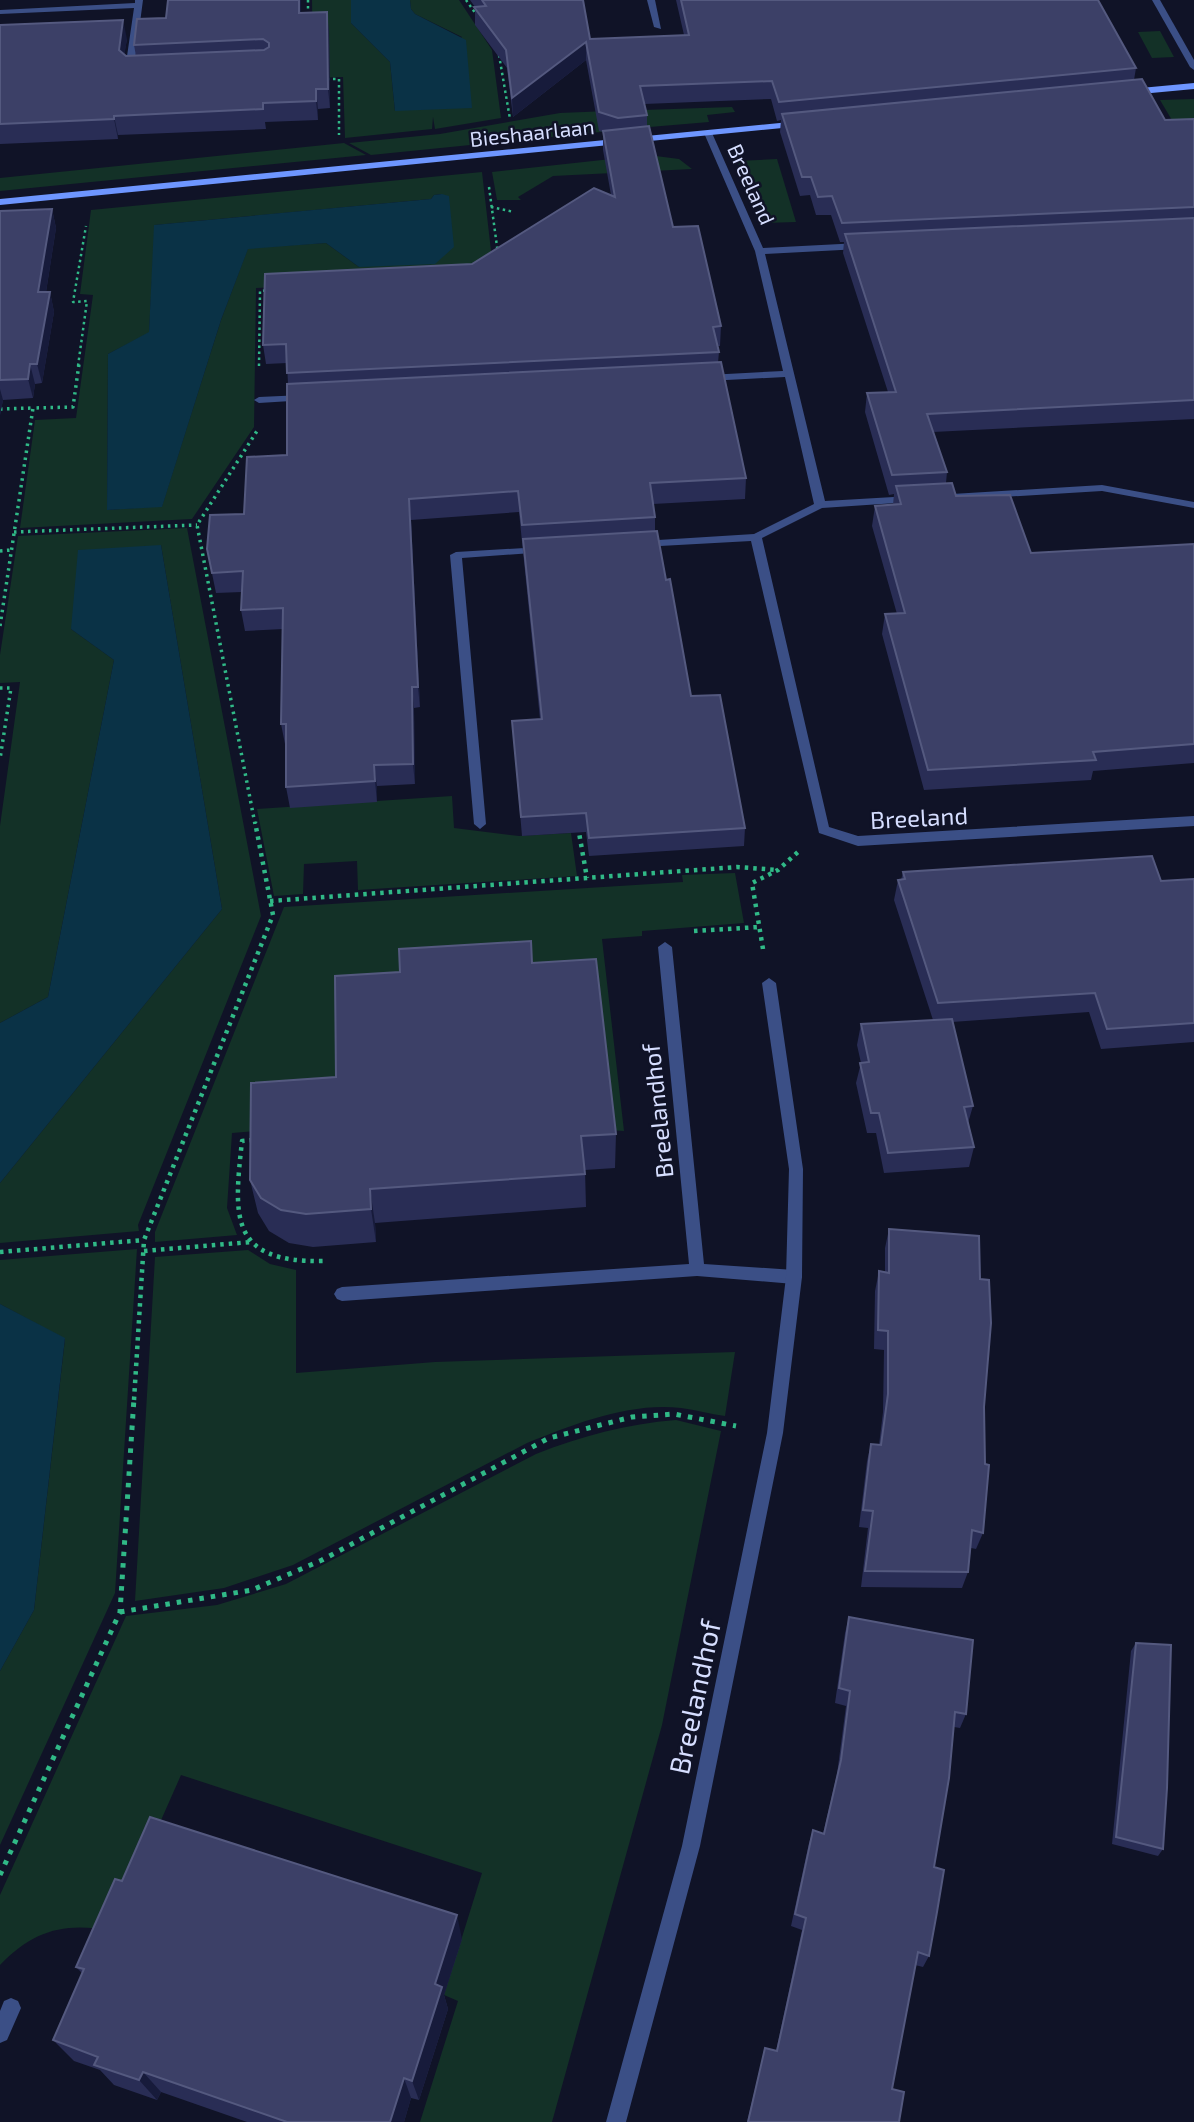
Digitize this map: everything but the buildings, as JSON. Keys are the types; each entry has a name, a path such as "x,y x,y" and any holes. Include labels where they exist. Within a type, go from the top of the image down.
{"street":[{"path":"5,0 1,12 139,3 129,70 143,69"},
{"path":"651,0 658,27"},
{"path":"1156,0 1194,67"},
{"path":"1121,93 1194,86"},
{"name":"Bieshaarlaan","path":"0,202 805,123"},
{"name":"Breeland","path":"708,133 761,250 820,505"},
{"name":"Breeland","path":"761,250 872,246"},
{"path":"694,379 789,374"},
{"path":"259,400 314,397"},
{"path":"941,498 1102,488 1194,505"},
{"path":"634,544 756,537 820,505 927,498"},
{"path":"756,537 823,830"},
{"path":"480,824 456,555 552,550"},
{"name":"Breeland","path":"823,830 858,841 1194,821"},
{"name":"Breelandhof","path":"665,947 697,1270"},
{"name":"Breelandhof","path":"616,2122 691,1846 775,1433 794,1277 796,1169 769,983"},
{"path":"342,1294 697,1270 794,1277"},
{"path":"0,2033 11,2008"}],"path":[{"path":"307,0 308,24"},
{"path":"466,0 478,19"},
{"path":"498,47 510,119"},
{"path":"318,79 339,79 340,138 343,141"},
{"path":"485,154 498,255"},
{"path":"0,409 74,407 87,301 73,302 90,194"},
{"path":"492,207 514,212"},
{"path":"0,1875 120,1612 144,1240 273,915 197,525 258,428 260,291 274,290"},
{"path":"0,626 33,408"},
{"path":"14,532 197,525"},
{"path":"0,551 11,550"},
{"path":"0,688 11,688 0,759"},
{"path":"577,821 587,878"},
{"path":"769,983 752,883 778,870 823,830"},
{"path":"270,901 579,881 587,878 737,867 778,870"},
{"path":"665,947 695,930 759,927"},
{"path":"253,1140 242,1141 237,1207 238,1218 251,1242 264,1251 295,1261 342,1259 342,1294"},
{"path":"0,1252 144,1240"},
{"path":"144,1251 251,1242"},
{"path":"120,1612 252,1590 322,1560 549,1438 632,1417 674,1413 775,1433"}],"green space":[{"path":"312,0 351,0 351,23 390,62 395,111 462,37 415,14 410,0 459,0 492,50 501,118 435,129 433,117 432,129 345,138 343,77 313,78"},
{"path":"1160,31 1174,57 1152,58 1138,32"},
{"path":"1194,99 1194,132 1179,132 1160,100"},
{"path":"732,107 735,112 707,115 709,122 626,129 614,111"},
{"path":"609,111 611,131 371,155 349,143 440,134 560,113"},
{"path":"344,143 366,155 0,191 0,178"},
{"path":"648,155 679,159 692,169 553,176 518,197 521,200 497,200 492,172"},
{"path":"777,159 796,222 764,223 737,161"},
{"path":"482,172 494,277 256,288 254,427 192,519 20,528 35,420 76,418 93,295 80,294 91,210","holes":["442,194 359,267 326,243 248,248 221,320 162,506 107,510 108,354 149,333 155,225 431,199 434,195"]},
{"path":"187,528 261,916 138,1225 139,1231 0,1243 0,1183 222,909 161,545 71,629 114,660 48,997 0,1023 0,826 20,682 0,683 0,655 18,536"},
{"path":"452,796 454,828 519,836 571,833 577,876 358,890 357,861 304,864 303,894 274,896 257,809"},
{"path":"735,873 744,923 642,931 642,936 602,939 624,1131 340,1112 257,1131 232,1133 227,1208 237,1235 155,1242 155,1232 284,907 683,882 682,875"},
{"path":"137,1249 115,1593 0,1845 0,1671 34,1610 65,1339 0,1304 0,1260"},
{"path":"248,1250 270,1264 296,1270 296,1373 435,1362 735,1352 725,1416 662,1407 602,1416 527,1443 293,1565 224,1588 135,1601 155,1257"},
{"path":"676,1420 721,1431 662,1725 552,2122 420,2122 458,2001 444,1995 482,1873 181,1775 112,1931 79,1928 51,1931 25,1944 0,1965 0,1895 126,1616 217,1605 286,1584 536,1454 604,1432"}],"water":[{"path":"351,0 410,0 415,14 466,40 472,108 395,111 390,62 351,23"},
{"path":"434,195 449,196 454,247 435,264 359,267 326,243 248,249 221,320 162,507 107,510 108,354 149,332 154,225 431,199"},
{"path":"161,545 222,909 0,1183 0,1023 48,997 114,660 71,629 78,550"},
{"path":"0,1304 65,1338 34,1610 0,1671"}]}
